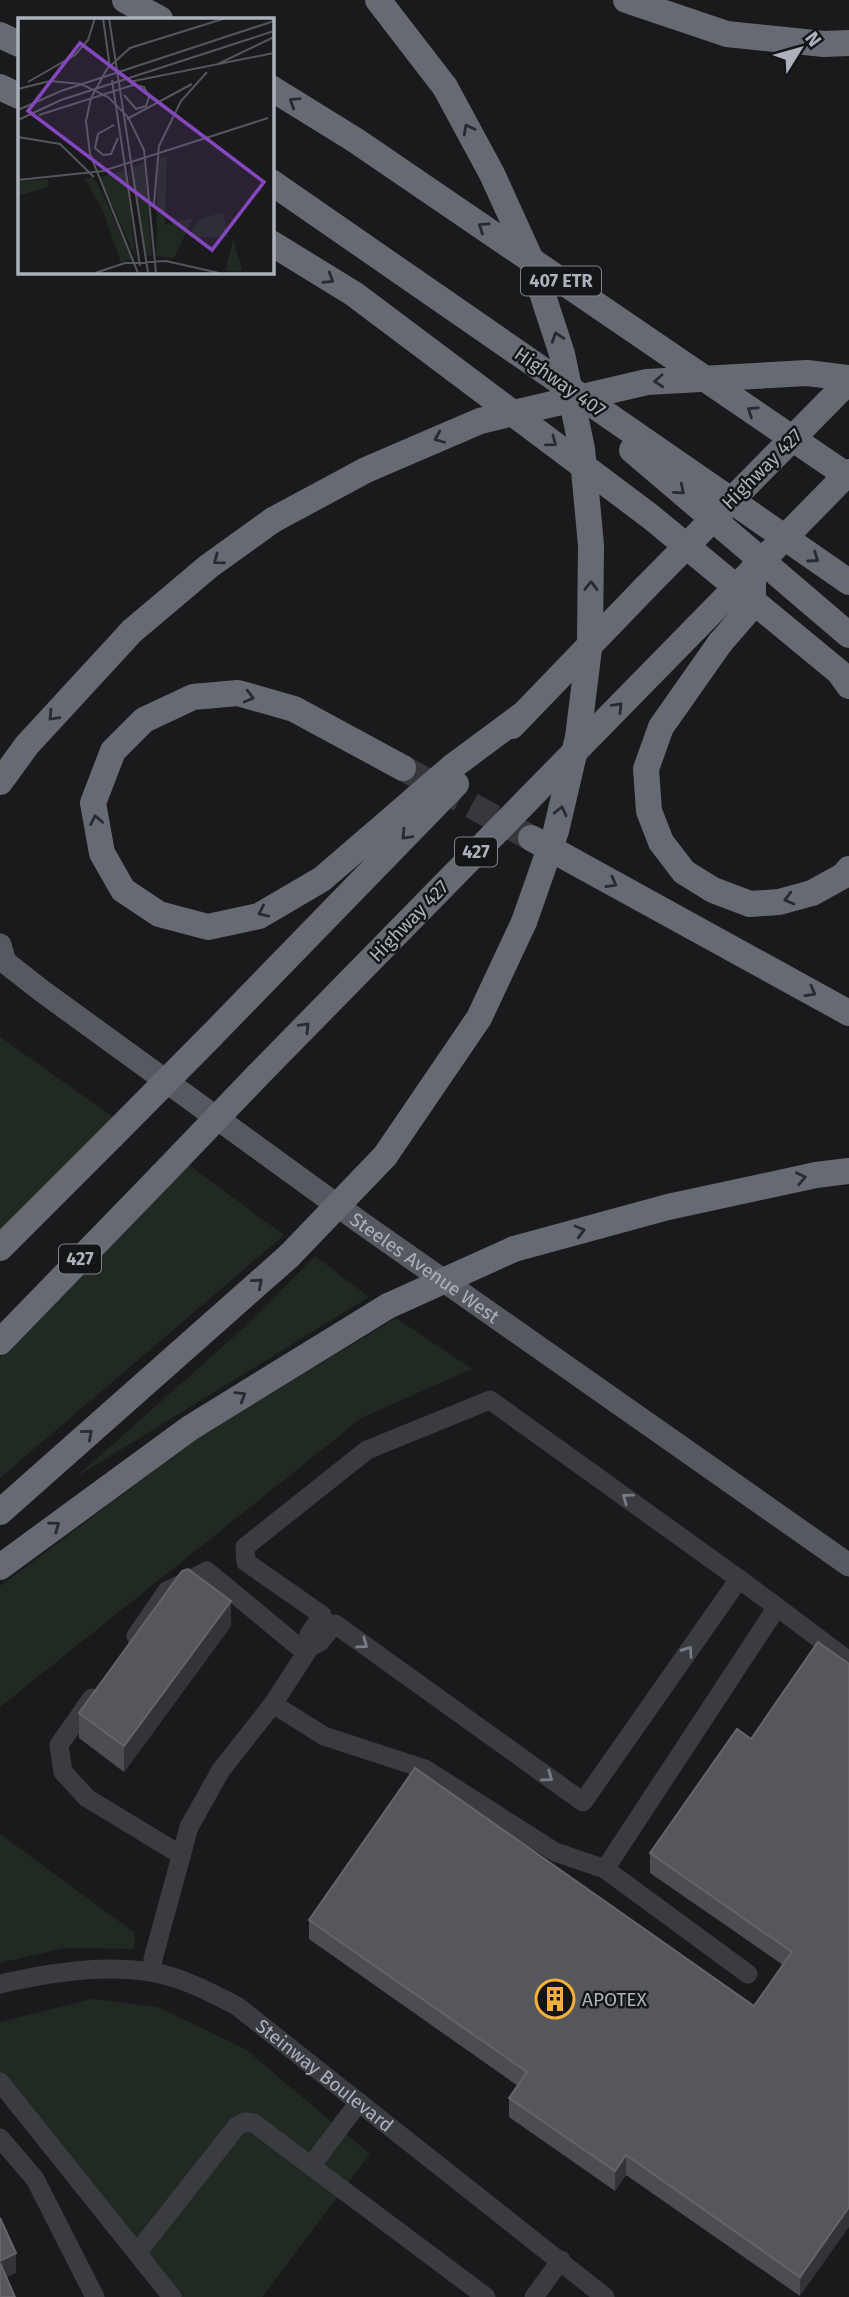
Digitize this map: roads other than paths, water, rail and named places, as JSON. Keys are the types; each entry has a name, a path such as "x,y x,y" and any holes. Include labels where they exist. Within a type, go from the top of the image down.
{"highway":[{"path":"125,0 158,18"},
{"path":"0,1512 289,1256 385,1156 479,1018 524,922 556,831 578,737 590,642 591,545 583,462 562,354 532,262 492,174 445,87 378,0"},
{"path":"626,0 727,34 824,44 849,43"},
{"path":"0,35 18,44"},
{"path":"0,87 18,96"},
{"name":"407 ETR","path":"273,89 355,140 849,474"},
{"name":"Highway 407","path":"273,183 849,582"},
{"path":"273,244 354,294 651,517 839,672 849,686"},
{"path":"516,351 849,635"},
{"path":"0,782 27,745 132,631 209,566 273,520 366,470 480,421 647,382 807,373 847,382"},
{"name":"Highway 427","path":"0,1248 211,1036 847,382"},
{"name":"Highway 427","path":"0,1342 257,1076 849,474"},
{"path":"753,569 753,605 720,643 661,727 646,769 649,811 661,842 684,872 713,890 750,904 779,902 812,893 843,876 849,869"},
{"path":"404,768 294,709 238,694 193,697 144,720 113,751 93,803 102,853 123,890 159,914 208,927 259,916 322,878 452,767 522,715"},
{"path":"531,838 849,1013"},
{"path":"0,1567 190,1428 388,1306 514,1249 668,1207 816,1175 849,1171"}],"main road":[{"name":"Steeles Avenue West","path":"2,956 360,1222 849,1565"}],"street":[{"path":"308,1650 309,1634 322,1615 246,1562 245,1547 367,1450 490,1400 849,1661"},
{"path":"129,1646 167,1591 207,1571 308,1650"},
{"path":"152,1972 153,1959 189,1827 221,1770 273,1704 308,1650 320,1642 335,1624 583,1802 739,1579"},
{"path":"605,1869 777,1607"},
{"path":"106,1679 59,1745 63,1772 87,1798 181,1855"},
{"path":"273,1704 324,1736 425,1769 555,1852 605,1869 748,1974"},
{"name":"Steinway Boulevard","path":"0,1984 71,1970 152,1972 200,1987 237,2006 605,2297"},
{"path":"0,2082 172,2297"},
{"path":"311,2166 359,2102"},
{"path":"137,2253 237,2126 245,2122 254,2123 486,2297"},
{"path":"0,2138 35,2179 95,2297"},
{"path":"534,2297 561,2260"}],"tunnel":[{"path":"403,768 531,838"}],"place":[{"name":"APOTEX","path":"555,1999"}]}
